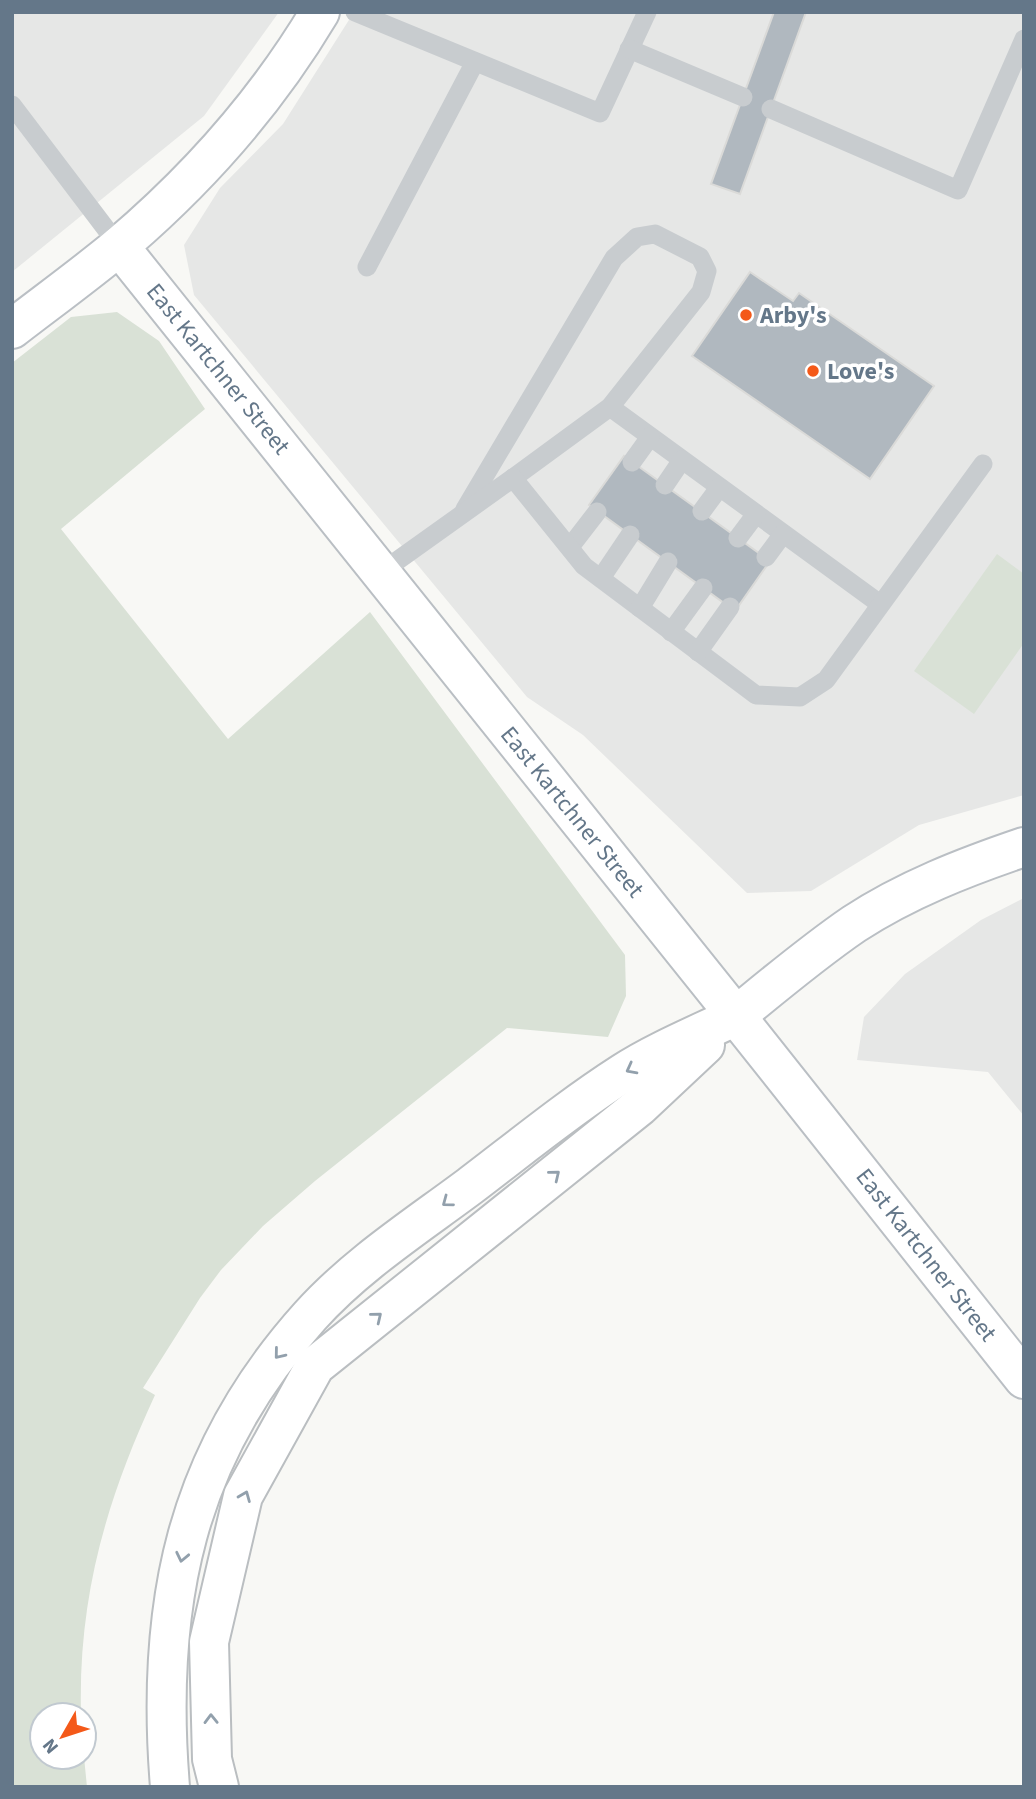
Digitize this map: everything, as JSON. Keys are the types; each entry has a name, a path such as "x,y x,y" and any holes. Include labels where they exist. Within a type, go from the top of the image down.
{"main road":[{"path":"12,329 119,246 194,176 246,119 320,12"},
{"name":"East Kartchner Street","path":"119,246 1024,1379"},
{"path":"219,1787 212,1759 209,1642 243,1496 315,1366 640,1106 736,1016 856,923 918,888 1024,847"},
{"path":"170,1787 166,1673 172,1607 182,1551 206,1476 237,1416 273,1363 311,1315 358,1271 405,1234 624,1072 736,1016"}],"lane":[{"path":"355,12 600,113 648,12"},
{"path":"771,109 958,190 1024,38"},
{"path":"629,50 743,97"},
{"path":"367,267 475,62"},
{"path":"12,105 119,246"},
{"path":"380,573 513,478 610,407 701,292 707,271 700,257 655,234 637,237 614,258 461,515"},
{"path":"610,407 880,604"},
{"path":"632,462 650,437"},
{"path":"665,485 682,460"},
{"path":"513,478 584,566 755,695 800,697 826,680 983,464"},
{"path":"702,511 719,488"},
{"path":"570,547 597,512"},
{"path":"738,538 755,514"},
{"path":"766,557 783,534"},
{"path":"601,578 630,535"},
{"path":"640,608 668,562"},
{"path":"671,632 703,588"},
{"path":"698,652 730,607"}],"shaded area":[{"path":"12,12 279,12 204,116 12,272"},
{"path":"354,12 1024,12 1024,795 919,825 811,891 747,893 583,735 527,697 194,295 184,245 220,188 283,124"},
{"path":"117,312 159,341 205,409 61,529 228,739 370,612 625,955 626,996 608,1037 507,1028 315,1181 263,1226 221,1270 143,1388 155,1395 122,1473 98,1550 84,1630 81,1701 28,1701 28,1771 85,1771 87,1787 12,1787 12,363 71,317"},
{"path":"997,554 1024,574 1024,643 974,714 914,671"},
{"path":"1024,898 1024,1116 988,1072 857,1060 864,1017 905,974 981,920"}],"building":[{"path":"774,12 806,12 740,194 711,184"},
{"name":"Love's","path":"750,272 793,301 799,293 934,386 870,479 692,356"},
{"path":"624,456 770,561 735,611 589,505"}],"place":[{"name":"Arby's","path":"746,315"},
{"name":"Love's","path":"813,371"}]}
